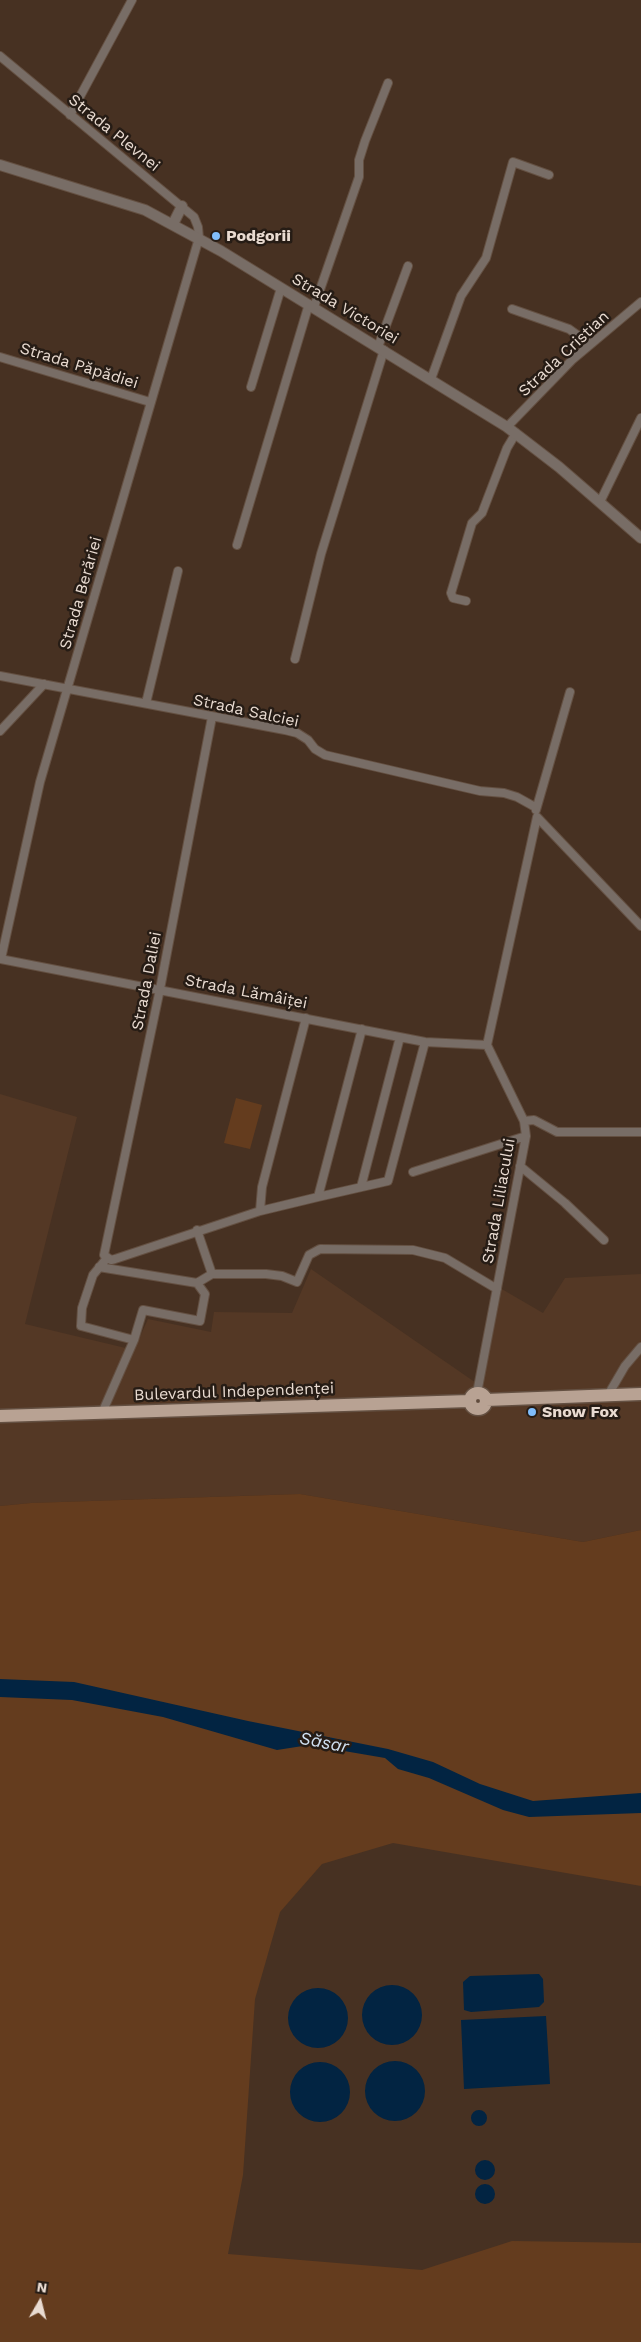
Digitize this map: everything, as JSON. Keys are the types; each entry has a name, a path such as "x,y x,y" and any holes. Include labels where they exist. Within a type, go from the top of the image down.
{"main road":[{"name":"Bulevardul Independenței","path":"0,1416 478,1398 641,1394"}],"street":[{"path":"70,116 132,0"},
{"name":"Strada Plevnei","path":"0,56 194,217 198,227 198,238"},
{"path":"237,545 311,306 360,177 360,160 365,141 388,83"},
{"path":"431,379 461,296 486,258 513,162 549,175"},
{"name":"Strada Victoriei","path":"0,165 136,207 198,238 381,348 511,430 641,538"},
{"path":"173,224 182,206"},
{"name":"Strada Berăriei","path":"1,959 40,782 198,238"},
{"path":"295,659 321,554 381,348 408,266"},
{"path":"251,387 281,288"},
{"name":"Strada Cristian","path":"466,601 453,598 451,593 472,523 482,513 507,448 511,430 590,344 641,302"},
{"path":"512,310 568,329 590,344"},
{"name":"Strada Păpădiei","path":"0,357 150,402"},
{"path":"600,502 641,418"},
{"path":"146,703 178,571"},
{"name":"Strada Salciei","path":"0,676 285,730 303,736 315,749 326,755 480,791 504,793 535,807"},
{"path":"0,731 44,684"},
{"path":"488,1045 537,816 535,807 570,692"},
{"name":"Strada Daliei","path":"105,1254 160,989 212,717"},
{"path":"537,816 641,926"},
{"name":"Strada Lămâiței","path":"1,959 425,1042 488,1045"},
{"path":"260,1211 262,1187 306,1018"},
{"path":"318,1198 362,1029"},
{"path":"361,1187 400,1037"},
{"path":"134,1340 81,1326 82,1308 93,1275 105,1254 115,1259 197,1230 260,1211 388,1181 425,1042"},
{"name":"Strada Liliacului","path":"478,1398 526,1136 524,1121 488,1045"},
{"path":"524,1121 534,1120 558,1132 641,1132"},
{"path":"413,1172 526,1136"},
{"path":"520,1166 604,1240"},
{"path":"197,1230 212,1274"},
{"path":"99,1267 197,1283 212,1274 266,1274 282,1276 297,1282 309,1255 320,1249 413,1250 445,1258 497,1289"},
{"path":"102,1412 134,1340 143,1310 200,1321 204,1294 197,1283"},
{"path":"608,1395 625,1366 641,1348"}],"shaded area":[{"path":"0,1094 77,1117 25,1324 134,1350 148,1319 211,1332 214,1312 292,1313 311,1269 482,1387 500,1288 543,1313 565,1278 641,1274 641,1530 583,1542 300,1494 31,1503 0,1506"},
{"path":"236,1098 262,1105 250,1149 224,1143"},
{"path":"300,1494 583,1542 641,1530 641,1886 393,1843 322,1864 280,1912 255,1999 243,2175 228,2254 422,2270 512,2241 641,2243 641,2342 0,2342 0,1506 31,1503"}],"water":[{"name":"Săsar","path":"0,1679 74,1682 248,1721 388,1749 433,1762 480,1784 533,1801 641,1793 641,1813 529,1817 503,1810 429,1778 398,1769 385,1758 309,1745 277,1750 163,1717 72,1700 0,1697"},
{"path":"539,1974 543,1979 544,2002 539,2007 471,2012 464,2010 463,1982 470,1976"},
{"path":"386,1985 398,1985 409,1990 417,1998 422,2009 420,2027 409,2040 398,2045 386,2045 375,2040 367,2032 362,2021 362,2009 367,1998 375,1990"},
{"path":"312,1988 324,1988 335,1993 343,2001 348,2012 346,2030 335,2043 324,2048 312,2048 301,2043 293,2035 288,2024 288,2012 293,2001 301,1993"},
{"path":"546,2016 550,2084 464,2089 461,2020"},
{"path":"389,2061 401,2061 412,2066 420,2074 425,2085 423,2103 412,2116 401,2121 389,2121 378,2116 370,2108 365,2097 365,2085 370,2074 378,2066"},
{"path":"314,2062 326,2062 337,2067 345,2075 350,2086 348,2104 337,2117 326,2122 314,2122 303,2117 295,2109 290,2098 290,2086 295,2075 303,2067"},
{"path":"479,2110 487,2118 479,2126 471,2118"},
{"path":"485,2160 492,2163 495,2170 492,2177 485,2180 478,2177 475,2170 478,2163"},
{"path":"485,2184 492,2187 495,2194 492,2201 485,2204 478,2201 475,2194 478,2187"}],"place":[{"name":"Podgorii","path":"216,236"},
{"name":"Snow Fox","path":"532,1412"}]}
